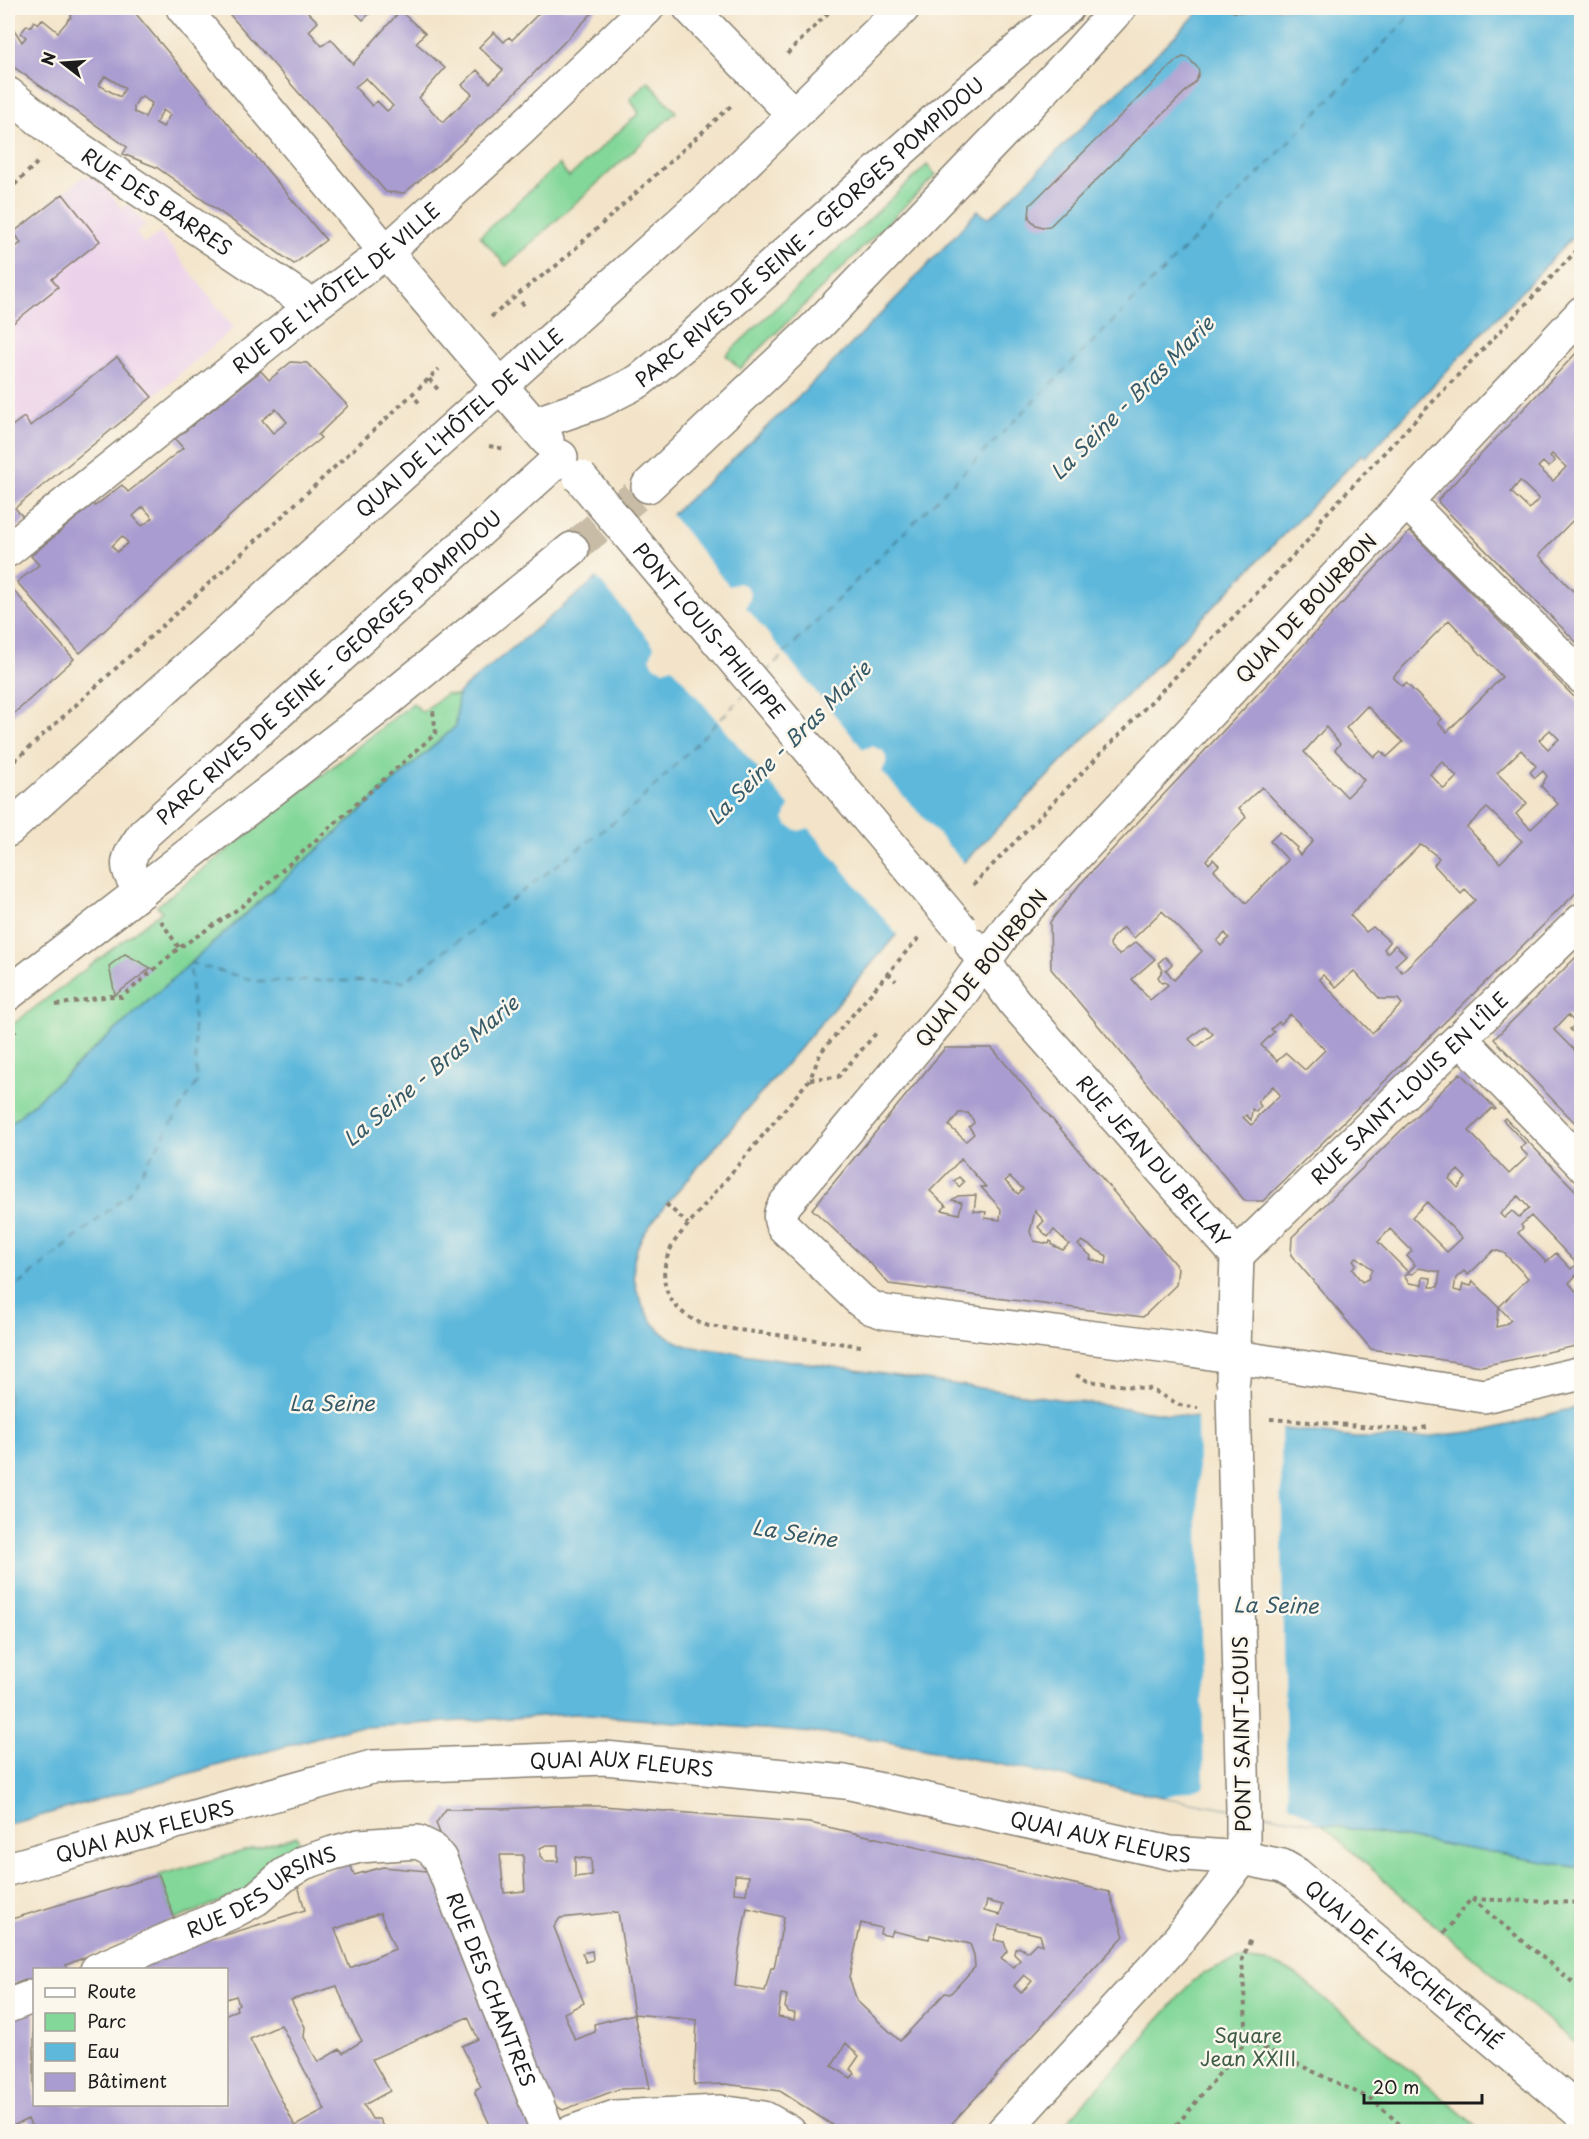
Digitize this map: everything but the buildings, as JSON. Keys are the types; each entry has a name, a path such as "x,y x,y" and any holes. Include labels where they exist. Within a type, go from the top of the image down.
{"street":[{"name":"PONT LOUIS-PHILIPPE","path":"183,8 386,252 571,467 960,929 984,961"},
{"name":"RUE DE L'HÔTEL DE VILLE","path":"8,550 313,306 386,252 519,131 647,8"},
{"path":"690,8 794,115"},
{"name":"QUAI DE L'HÔTEL DE VILLE","path":"8,830 715,192 903,8"},
{"name":"PARC RIVES DE SEINE - GEORGES POMPIDOU","path":"534,424 598,402 639,381 682,346 943,112 1067,8"},
{"path":"648,486 816,327 1119,8"},
{"name":"RUE DES BARRES","path":"8,94 63,138 313,306"},
{"name":"QUAI DE BOURBON","path":"1235,1358 1173,1348 884,1312 861,1301 782,1224 780,1214 786,1203 957,999 1009,927 1581,313"},
{"name":"PARC RIVES DE SEINE - GEORGES POMPIDOU","path":"141,892 128,873 129,857 144,834 571,467"},
{"path":"1406,501 1581,677"},
{"path":"8,994 429,667 572,549"},
{"name":"RUE SAINT-LOUIS EN L'ÎLE","path":"1237,1255 1581,920"},
{"name":"RUE JEAN DU BELLAY","path":"984,961 1015,1003 1237,1255 1235,1358"},
{"path":"1461,1039 1581,1164"},
{"path":"1235,1358 1484,1396 1581,1373"},
{"name":"PONT SAINT-LOUIS","path":"1235,1358 1233,1391 1243,1858"},
{"name":"QUAI AUX FLEURS","path":"8,1869 372,1767 564,1758 605,1758 845,1782 1171,1853 1243,1858"},
{"name":"RUE DES URSINS","path":"102,1968 238,1909 256,1899 284,1875 303,1863 359,1846 413,1841 423,1843 432,1849"},
{"name":"RUE DES CHANTRES","path":"432,1849 440,1859 548,2132"},
{"path":"1004,2132 1172,1948 1243,1858"},
{"name":"QUAI DE L'ARCHEVÊCHÉ","path":"1243,1858 1282,1866 1296,1874 1581,2114"},
{"path":"8,2006 33,1996"},
{"path":"572,2132 615,2117 720,2112 764,2118 789,2132"}],"path":[{"path":"780,60 833,8"},
{"path":"491,317 556,266 742,97"},
{"path":"520,302 526,308"},
{"path":"8,767 429,379 437,389"},
{"path":"416,399 421,405"},
{"path":"888,973 896,981"},
{"path":"46,1007 109,996"},
{"path":"810,1079 838,1077 876,1033"},
{"path":"666,1204 688,1224"},
{"path":"1071,1372 1088,1381 1150,1389 1180,1405 1203,1409"},
{"path":"1263,1418 1413,1430 1428,1426"},
{"path":"1471,1899 1581,1903"},
{"path":"1444,1933 1471,1899"},
{"path":"1471,1899 1581,1990"},
{"path":"1171,2132 1247,2040 1242,1959 1252,1936"},
{"path":"1247,2040 1373,2100 1408,2132"}],"shaded area":[{"path":"94,173 122,209 129,204 145,225 136,233 144,244 160,233 234,328 152,397 117,357 30,426 23,417 8,429 8,253 21,243 14,232 84,176 86,178"}],"green space":[{"path":"648,81 676,112 506,266 480,236 559,164 569,177 639,113 630,99"},
{"path":"927,165 936,175 740,369 726,355"},
{"path":"446,694 458,696 456,726 8,1126 8,1028 162,911 157,906 413,703 422,712"},
{"path":"1320,1823 1581,1868 1581,2048 1444,1933"},
{"path":"297,1836 301,1849 243,1892 175,1920 159,1875"},
{"name":"Square Jean XXIII","path":"1242,1959 1272,1963 1294,1973 1482,2131 1059,2131 1193,1981 1216,1967"}],"water":[{"name":"La Seine","path":"1203,8 1581,8 1581,228 1366,457 1362,454 964,862 897,934 653,1221 638,1246 635,1257 635,1281 642,1304 654,1324 668,1337 687,1346 1086,1403 1355,1438 1414,1438 1489,1430 1581,1406 1581,1868 1163,1797 863,1737 576,1714 350,1728 8,1825 8,1126 456,726 458,693 711,479 867,329 978,210 989,217 994,214"}],"pier":[{"path":"669,512 729,586 739,583 746,586 750,592 750,599 746,607 863,749 872,746 883,751 886,763 882,772 966,865 899,937 809,828 799,831 788,826 784,818 789,806 672,667 664,670 654,666 650,658 654,646 595,575"},
{"path":"1197,1415 1281,1425 1283,1652 1288,1803 1320,1823 1163,1797 1204,1787"}],"ferry route":[{"path":"765,673 1237,196 1418,8"},
{"path":"8,1294 128,1194 197,1082 190,963 257,981 405,981 636,805 743,696"}],"tunnel":[{"path":"572,549 648,486"}],"water label":[{"name":"La Seine - Bras Marie","path":"1131,397"},
{"name":"La Seine - Bras Marie","path":"788,742"},
{"name":"La Seine - Bras Marie","path":"430,1070"}]}
